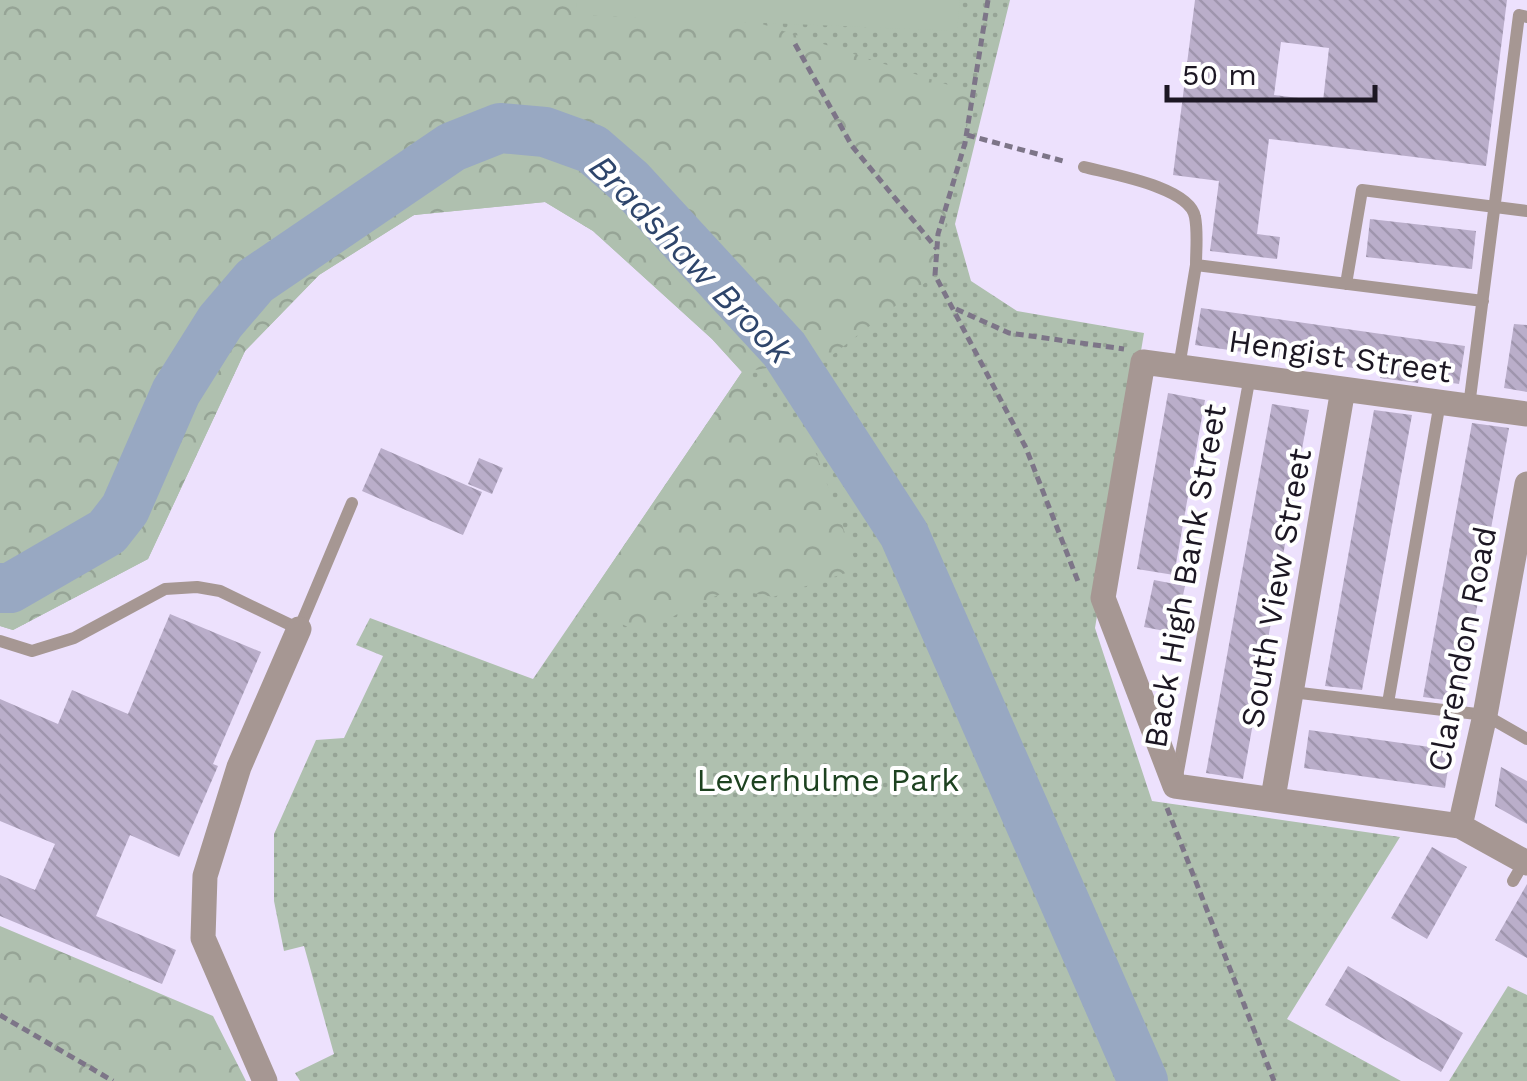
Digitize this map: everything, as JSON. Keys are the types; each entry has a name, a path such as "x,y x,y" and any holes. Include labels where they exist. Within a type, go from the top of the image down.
{"street":[{"name":"Hengist Street","path":"1144,362 1527,414"},
{"path":"1144,362 1104,598 1175,786 1460,826 1521,869"},
{"name":"South View Street","path":"1274,798 1343,389"},
{"name":"Clarendon Road","path":"1460,826 1485,715 1527,484"},
{"path":"265,1081 203,938 205,876 239,767 299,628"}],"lane":[{"path":"1469,406 1518,16 1527,17"},
{"path":"1084,167 1153,186 1186,200 1196,214 1196,265 1179,367"},
{"path":"1346,284 1362,190 1527,211"},
{"path":"1196,265 1482,301"},
{"name":"Back High Bank Street","path":"1175,786 1250,376"},
{"path":"1388,703 1440,402"},
{"path":"0,641 32,651 74,638 165,590 197,587 220,590 299,628 352,502"},
{"path":"1292,692 1485,715 1527,739"}],"path":[{"path":"988,0 966,134 938,234 935,275 953,308 1009,333 1124,349 1144,362"},
{"path":"796,44 852,146 937,250"},
{"path":"966,134 1084,167"},
{"path":"0,1015 112,1081"}],"green space":[{"name":"Leverhulme Park","path":"0,0 1010,0 955,224 971,281 1017,311 1144,333 1095,628 1152,801 1400,837 1287,1019 1401,1081 300,1081 295,1073 334,1054 304,946 284,951 274,901 274,834 316,740 344,738 383,656 356,645 370,618 533,679 742,372 712,339 593,231 545,202 414,215 319,275 245,351 148,559 13,630 0,626"},
{"path":"0,0 577,0 577,15 759,23 973,93 935,275 808,374 773,367 743,372 810,437 858,569 773,597 734,589 693,605 643,634 583,606 742,372 712,339 593,231 545,202 414,215 319,275 245,351 148,559 13,630 0,626"},
{"path":"577,0 960,0 957,31 576,15"},
{"path":"0,926 213,1016 246,1081 0,1081"},
{"path":"1508,986 1527,995 1527,1081 1449,1081"}],"building":[{"path":"1195,0 1507,0 1486,166 1269,139 1257,234 1280,237 1277,259 1210,251 1219,181 1173,175","holes":["1281,42 1329,48 1323,101 1274,95"]},
{"path":"1370,219 1476,231 1472,269 1366,257"},
{"path":"1201,308 1465,346 1459,384 1380,378 1381,372 1195,345"},
{"path":"1514,324 1527,325 1527,392 1504,388"},
{"path":"1168,393 1205,400 1174,575 1137,569"},
{"path":"1272,404 1309,410 1243,779 1206,773"},
{"path":"1374,410 1412,415 1362,690 1325,686"},
{"path":"1472,423 1509,428 1460,702 1423,697"},
{"path":"381,448 482,492 463,535 362,491"},
{"path":"479,458 503,468 492,494 468,484"},
{"path":"1154,580 1185,586 1175,633 1144,627"},
{"path":"170,614 261,652 179,857 130,835 96,916 176,950 162,984 0,916 0,875 35,890 55,844 0,821 0,699 58,724 72,690 128,714"},
{"path":"1309,730 1451,750 1445,788 1304,768"},
{"path":"1501,767 1527,781 1527,824 1495,806"},
{"path":"1432,847 1467,867 1427,939 1391,918"},
{"path":"1527,884 1527,958 1495,940"},
{"path":"1348,966 1463,1033 1441,1072 1325,1005"}],"waterway":[{"name":"Bradshaw Brook","path":"0,588 10,588 107,532 125,509 176,392 220,322 255,281 452,147 500,128 545,132 592,149 630,182 784,349 904,534 1143,1081"}]}
